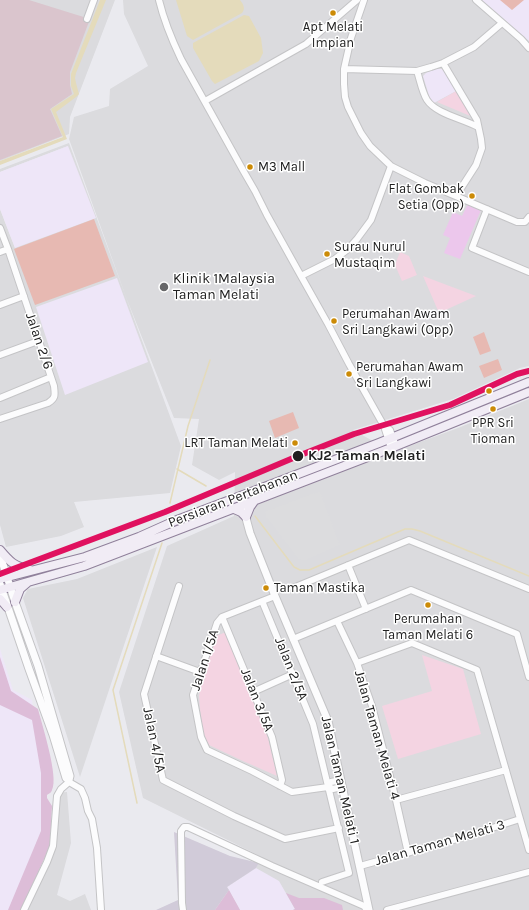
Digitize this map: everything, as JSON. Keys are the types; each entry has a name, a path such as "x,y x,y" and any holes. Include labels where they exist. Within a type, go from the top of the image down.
{"main road":[{"name":"Persiaran Pertahanan","path":"3,587 84,566 202,521 232,508 241,500 256,500 392,443 529,382"},
{"name":"Persiaran Pertahanan","path":"4,578 85,557 177,520 241,500 529,392"},
{"path":"232,508 241,512 246,517 250,507 256,500"},
{"path":"0,550 13,564 32,570"},
{"path":"15,602 20,589 29,581"},
{"path":"0,599 7,607"}],"street":[{"path":"86,19 94,0"},
{"path":"159,0 172,40 392,443"},
{"path":"205,101 306,44 357,0"},
{"path":"364,0 351,38 344,69 345,90 348,107 370,146 391,166 425,183 517,222 524,222 529,217"},
{"path":"476,0 521,39 529,48"},
{"path":"344,69 417,71 431,68 474,47 502,23"},
{"path":"443,63 477,120 482,148 476,165 456,196"},
{"path":"417,71 427,100 434,108 478,127"},
{"path":"300,276 335,259 348,249 357,239 371,220 391,166"},
{"path":"487,209 472,248 529,272"},
{"name":"Jalan 2/6","path":"0,228 51,376 55,392 52,400 34,408 0,419"},
{"path":"0,252 8,249"},
{"path":"0,305 24,296"},
{"path":"0,355 38,341"},
{"path":"0,398 51,376"},
{"name":"Jalan Taman Melati 1","path":"241,500 250,533 328,721 360,866 368,910"},
{"path":"293,588 409,540 529,589"},
{"path":"0,555 4,578 3,587 7,607 53,734 66,778 81,789 92,819 97,848 101,910"},
{"path":"348,565 366,609"},
{"name":"Jalan 4/5A","path":"179,586 144,694 163,780 234,816 285,839 339,828"},
{"path":"3,587 15,602 38,666 70,776 69,781 61,789 57,796 53,846 24,910"},
{"path":"293,638 338,621 411,590 518,634 529,677"},
{"name":"Jalan 1/5A","path":"275,596 222,617 217,623 193,695 200,737 207,750 292,792 328,787 331,782 342,784"},
{"name":"Jalan 2/5A","path":"262,601 313,724 349,874 322,882"},
{"name":"Jalan 3/5A","path":"222,617 272,737 282,780 280,786"},
{"name":"Jalan Taman Melati 4","path":"338,621 357,663 372,706 408,853"},
{"path":"357,663 412,643 477,670 529,850"},
{"path":"156,656 200,672"},
{"path":"253,692 293,674"},
{"path":"396,800 506,770"},
{"name":"Jalan Taman Melati 3","path":"360,866 520,819"},
{"path":"183,910 181,831 184,827 188,827 364,906 368,910"},
{"path":"387,910 529,872"}],"shaded area":[{"path":"0,0 115,0 70,117 69,134 0,161"},
{"path":"0,0 29,0 90,19 70,72 72,94 50,109 62,136 0,160"},
{"path":"100,0 106,0 76,73 75,78 79,94 56,112 67,139 0,165 0,161 63,137 51,109 74,94 71,86 71,74"},
{"path":"123,0 529,0 529,366 520,368 453,399 353,430 393,452 458,428 529,399 529,910 215,910 229,890 227,887 256,868 262,857 143,798 119,692 167,546 234,516 235,472 219,480 192,465 199,419 174,418 126,297 69,139 74,117 109,106 110,89 148,66 124,14"},
{"path":"176,0 240,0 244,9 242,13 193,40 187,36"},
{"path":"482,0 529,0 529,41"},
{"path":"500,0 524,0 512,10"},
{"path":"244,15 249,16 261,38 263,53 259,61 215,84 193,48 193,43"},
{"path":"436,69 442,69 458,90 434,103 430,99 423,76 426,73"},
{"path":"458,90 475,118 437,102"},
{"path":"69,143 181,446 170,493 74,502 84,527 61,536 6,547 0,525 0,209 15,248 68,146 0,172 0,169"},
{"path":"68,146 96,218 15,248 0,209 0,172"},
{"path":"468,204 481,210 460,259 444,253 450,238 443,235 453,212 462,216"},
{"path":"94,219 115,276 35,305 14,249"},
{"path":"400,252 409,256 417,275 402,281 395,265"},
{"path":"423,276 476,296 439,313"},
{"path":"117,278 148,362 65,395 36,307"},
{"path":"484,332 491,351 480,355 473,337"},
{"path":"498,359 502,370 484,378 479,366"},
{"path":"293,412 299,428 275,438 269,421"},
{"path":"320,491 340,545 304,561 298,559 266,517 265,512"},
{"path":"157,547 80,777 23,598 28,589 77,579"},
{"path":"226,632 268,738 277,776 209,745 202,733 199,696 204,670 216,636"},
{"path":"0,649 13,690 32,700 43,772 41,831 10,910 0,910"},
{"path":"422,655 463,669 481,734 398,759 382,706 432,691"},
{"path":"0,657 11,691 38,709 52,763 54,783 51,792 47,795 47,798 52,806 50,846 21,910 8,910 41,831 41,773 32,720 0,705"},
{"path":"67,792 71,843 57,895 70,901 85,894 91,910 24,910 52,848 54,793"},
{"path":"174,832 230,856 259,863 256,868 227,887 229,890 215,910 156,910 178,900"},
{"path":"256,868 279,881 295,909 240,910 227,887"},
{"path":"229,890 240,910 215,910"},
{"path":"286,893 299,898 324,898 342,905 343,910 293,910 295,909"}],"waterway":[{"path":"170,503 188,426 210,360"},
{"path":"177,469 206,486"},
{"path":"255,516 294,567 300,570 309,570 405,529 412,529 529,576"},
{"path":"137,803 113,690 162,543"}],"transit line":[{"path":"0,574 165,512 354,434 450,405 517,374 529,371"}],"place":[{"name":"Apt Melati Impian","path":"333,13"},
{"name":"M3 Mall","path":"250,167"},
{"name":"Flat Gombak Setia (Opp)","path":"472,196"},
{"name":"Surau Nurul Mustaqim","path":"327,254"},
{"name":"Klinik 1Malaysia Taman Melati","path":"164,287"},
{"name":"Perumahan Awam Sri Langkawi (Opp)","path":"334,321"},
{"name":"Perumahan Awam Sri Langkawi","path":"349,374"},
{"name":"PPR Sri Tioman","path":"493,409"},
{"name":"LRT Taman Melati","path":"295,443"},
{"name":"KJ2 Taman Melati","path":"298,456"},
{"name":"Taman Mastika","path":"266,588"},
{"name":"Perumahan Taman Melati 6","path":"428,605"}]}
